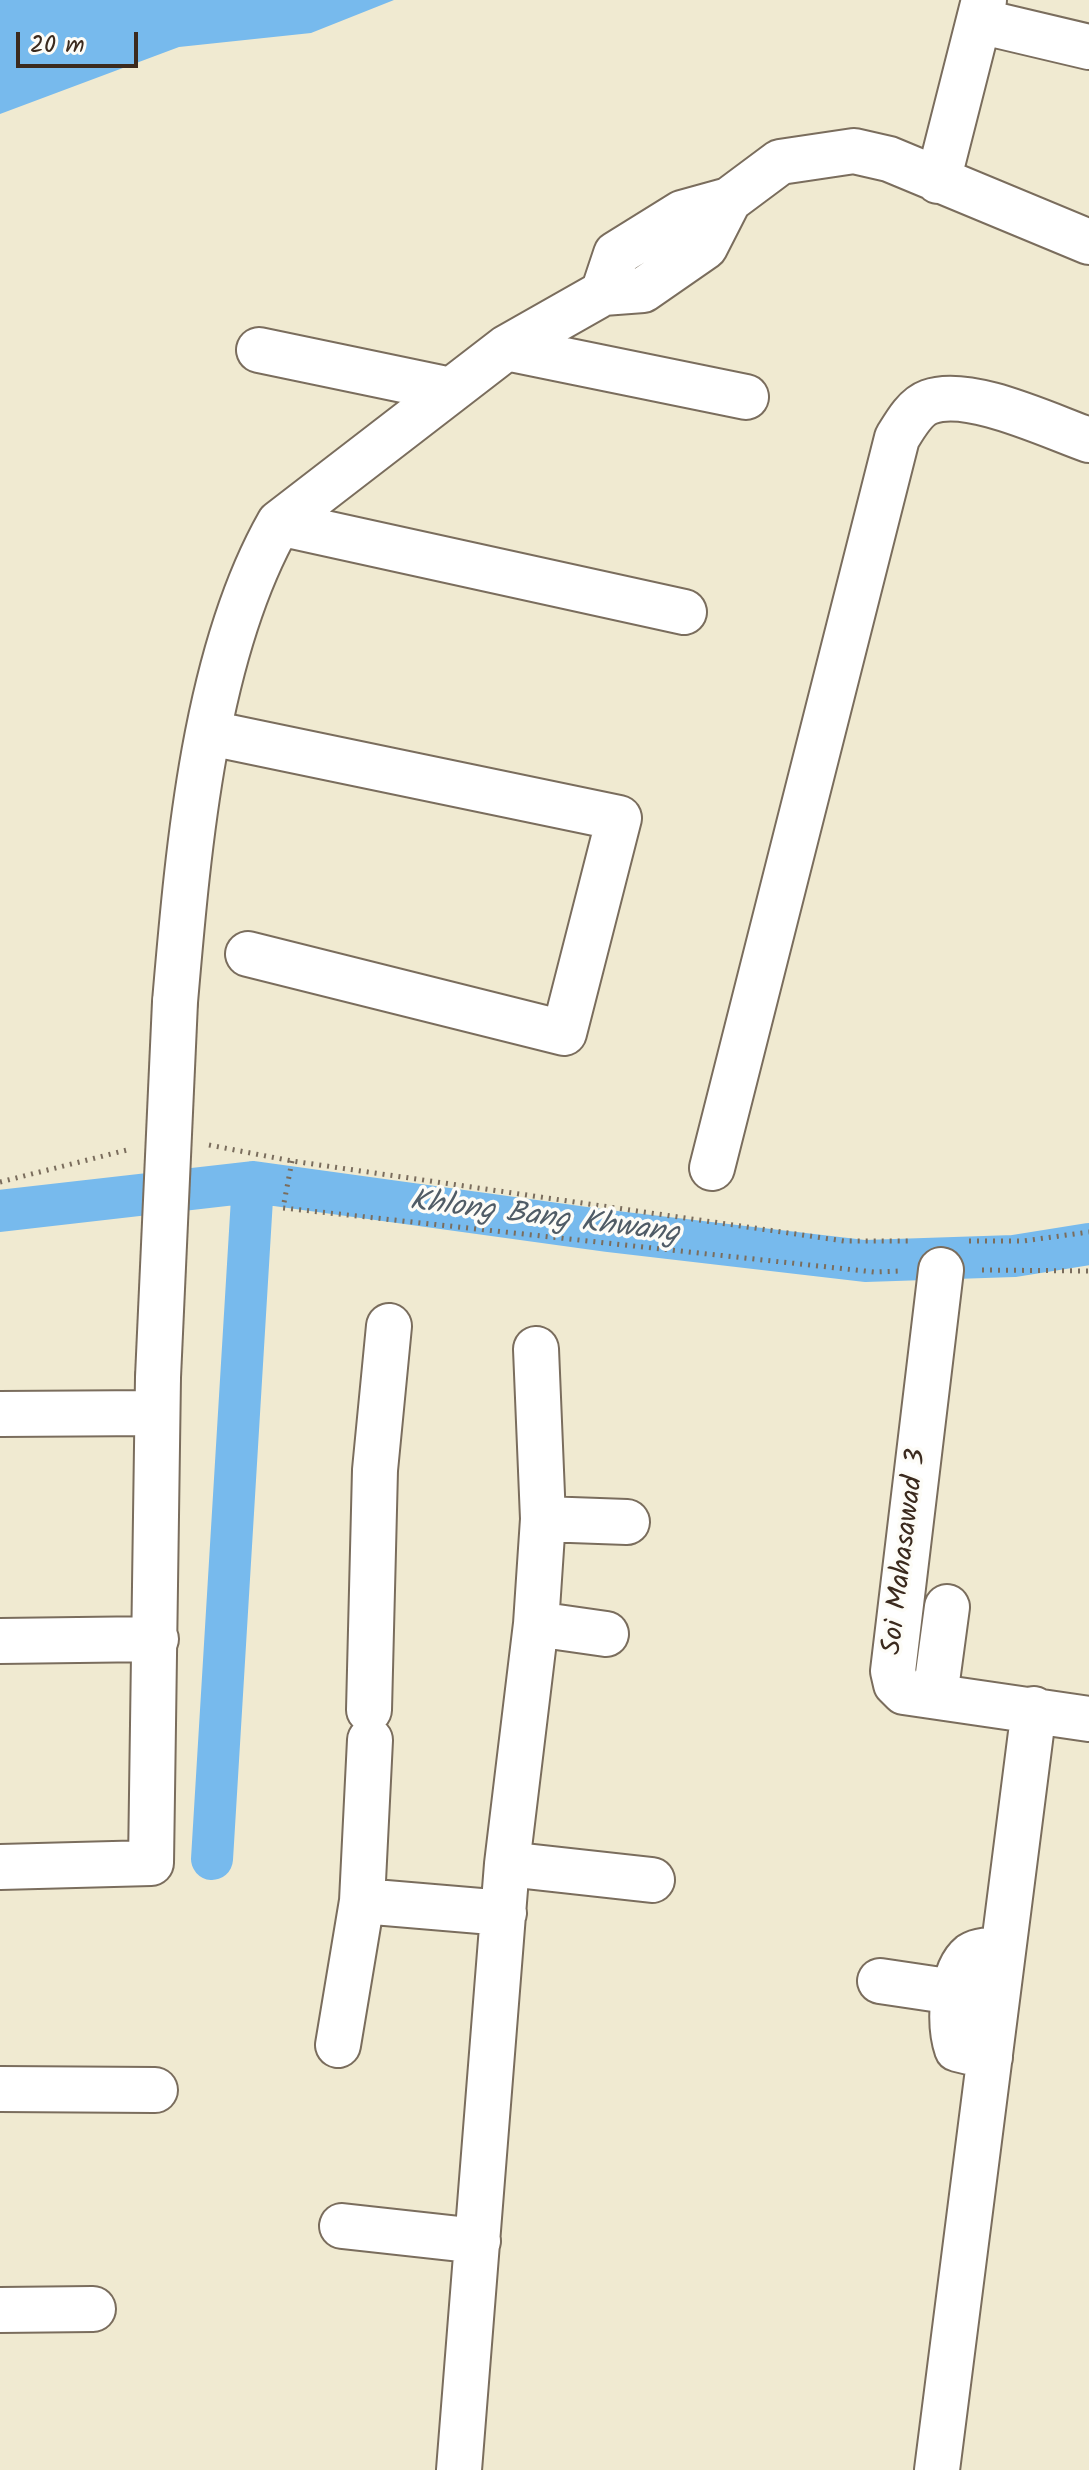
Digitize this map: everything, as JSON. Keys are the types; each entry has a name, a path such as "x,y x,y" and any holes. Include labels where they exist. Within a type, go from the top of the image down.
{"street":[{"path":"938,181 982,10 1089,47"},
{"path":"0,1867 151,1863 156,1639 156,1395 175,1002 190,846 231,632 255,564 279,523 506,348 603,293 616,254 682,213 729,200 780,162 854,151 889,159 1089,242"},
{"path":"506,348 746,397"},
{"path":"259,350 451,390"},
{"path":"712,1168 897,438 910,417 928,402 962,396 1089,440"},
{"path":"279,523 684,612"},
{"path":"210,733 619,818 564,1033 248,954"},
{"name":"Soi Mahasawad 3","path":"941,1251 893,1671 896,1684 904,1692 1089,1719"},
{"path":"338,2045 362,1901 375,1470 389,1326"},
{"path":"459,2470 507,1864 536,1624 543,1519 536,1349"},
{"path":"0,1414 156,1395"},
{"path":"543,1519 627,1522"},
{"path":"935,1696 947,1607"},
{"path":"536,1624 606,1634"},
{"path":"0,1641 156,1639"},
{"path":"937,2470 1034,1709"},
{"path":"507,1864 652,1880"},
{"path":"362,1901 504,1913"},
{"path":"990,2057 957,2049 954,1992 964,1963 973,1954 1003,1950"},
{"path":"880,1981 954,1992"},
{"path":"0,2089 155,2090"},
{"path":"342,2226 478,2241"},
{"path":"0,2310 93,2309"}],"path":[{"path":"200,1144 291,1163 844,1241 1089,1271"},
{"path":"0,1182 138,1149"},
{"path":"291,1163 283,1208 874,1272 941,1251 1089,1232"}],"water":[{"path":"0,0 394,0 311,33 179,47 0,114"}],"waterway":[{"name":"Khlong Bang Khwang","path":"0,1211 253,1182 608,1231 865,1261 1014,1256 1089,1244"},
{"path":"212,1859 253,1182"}]}
